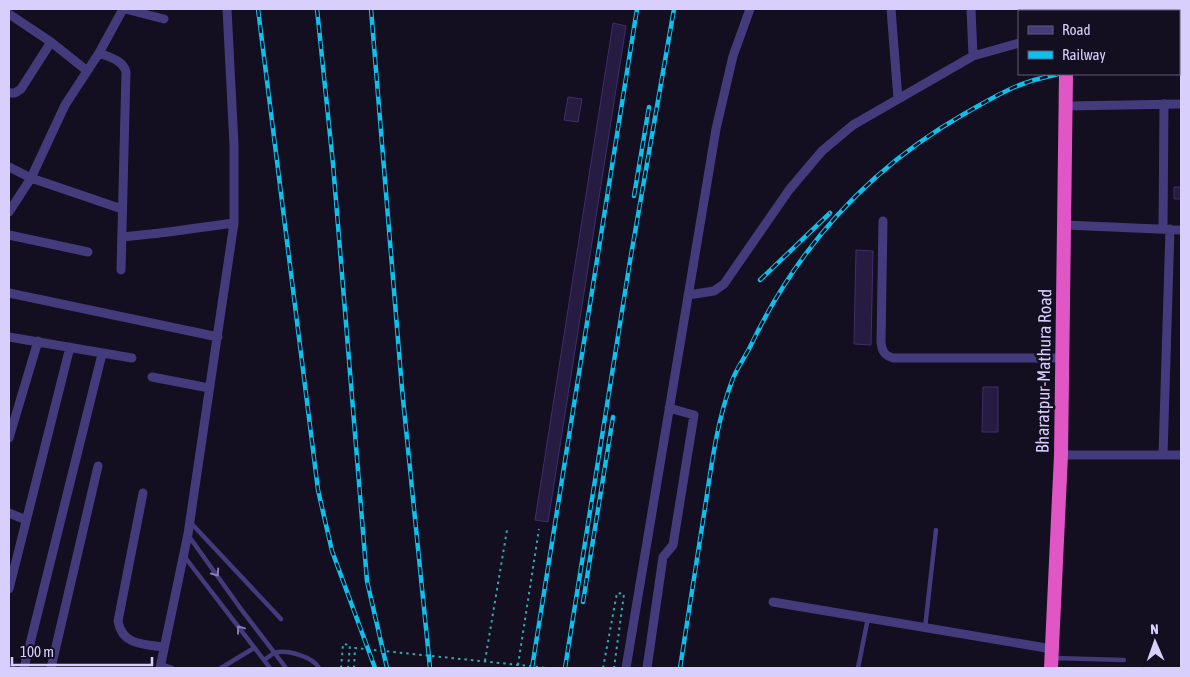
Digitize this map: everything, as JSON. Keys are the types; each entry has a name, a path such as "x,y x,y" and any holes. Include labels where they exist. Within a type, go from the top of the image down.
{"highway":[{"name":"Bharatpur-Mathura Road","path":"1051,659 1061,455 1066,75"}],"street":[{"path":"9,212 31,178 64,105 99,53 124,9 164,19"},
{"path":"160,666 188,534 234,223 234,144 227,9"},
{"path":"626,668 716,129 733,56 750,9"},
{"path":"891,9 898,99"},
{"path":"971,9 973,56"},
{"path":"9,14 51,42 86,70"},
{"path":"9,93 15,93 22,89 51,42"},
{"path":"688,295 714,291 724,284 789,190 822,151 853,125 973,56 1018,43"},
{"path":"99,53 122,63 126,72 121,270"},
{"path":"1163,455 1167,229 1164,104"},
{"path":"1066,106 1181,104"},
{"path":"9,167 31,178 122,209"},
{"path":"883,221 881,342 882,351 886,356 893,358 1063,358"},
{"path":"122,237 160,234 234,223"},
{"path":"1065,225 1181,230"},
{"path":"9,235 88,252"},
{"path":"9,293 218,337"},
{"path":"9,337 132,358"},
{"path":"9,438 38,342"},
{"path":"9,589 70,347"},
{"path":"24,668 102,354"},
{"path":"152,377 209,388"},
{"path":"647,668 663,557 673,545 694,415 669,408"},
{"path":"1061,455 1181,455"},
{"path":"52,668 98,466"},
{"path":"143,493 118,621 121,633 130,640 137,644 163,647"},
{"path":"9,513 26,520"},
{"path":"773,602 925,628 1051,659"}],"lane":[{"path":"189,521 281,619"},
{"path":"925,628 936,530"},
{"path":"188,534 286,668"},
{"path":"184,554 270,668"},
{"path":"858,668 868,618"},
{"path":"221,668 254,648"},
{"path":"264,660 275,653 302,656 314,662 319,668"},
{"path":"1051,659 1124,660"},
{"path":"160,666 172,668"}],"path":[{"path":"518,665 539,529"},
{"path":"485,662 507,530"},
{"path":"603,668 616,593 624,594 614,668"},
{"path":"341,668 343,644 350,644 348,668"},
{"path":"354,668 355,648 548,668"}],"building":[{"path":"613,23 626,26 548,522 535,520"},
{"path":"568,97 582,99 578,122 564,120"},
{"path":"1174,187 1181,187 1181,199 1174,199"},
{"path":"856,250 873,251 871,345 854,344"},
{"path":"983,387 998,387 998,432 982,432"}],"railway":[{"path":"258,9 318,490 332,551 375,668"},
{"path":"317,9 333,164 367,581 387,668"},
{"path":"371,9 402,389 430,668"},
{"path":"532,668 637,9"},
{"path":"565,668 630,261 674,9"},
{"path":"680,668 712,464 726,397 736,372 790,277 813,244 839,214 866,186 897,160 929,136 994,97 1025,83 1054,75"},
{"path":"634,196 649,107"},
{"path":"760,280 830,213"},
{"path":"583,602 613,417"}]}
